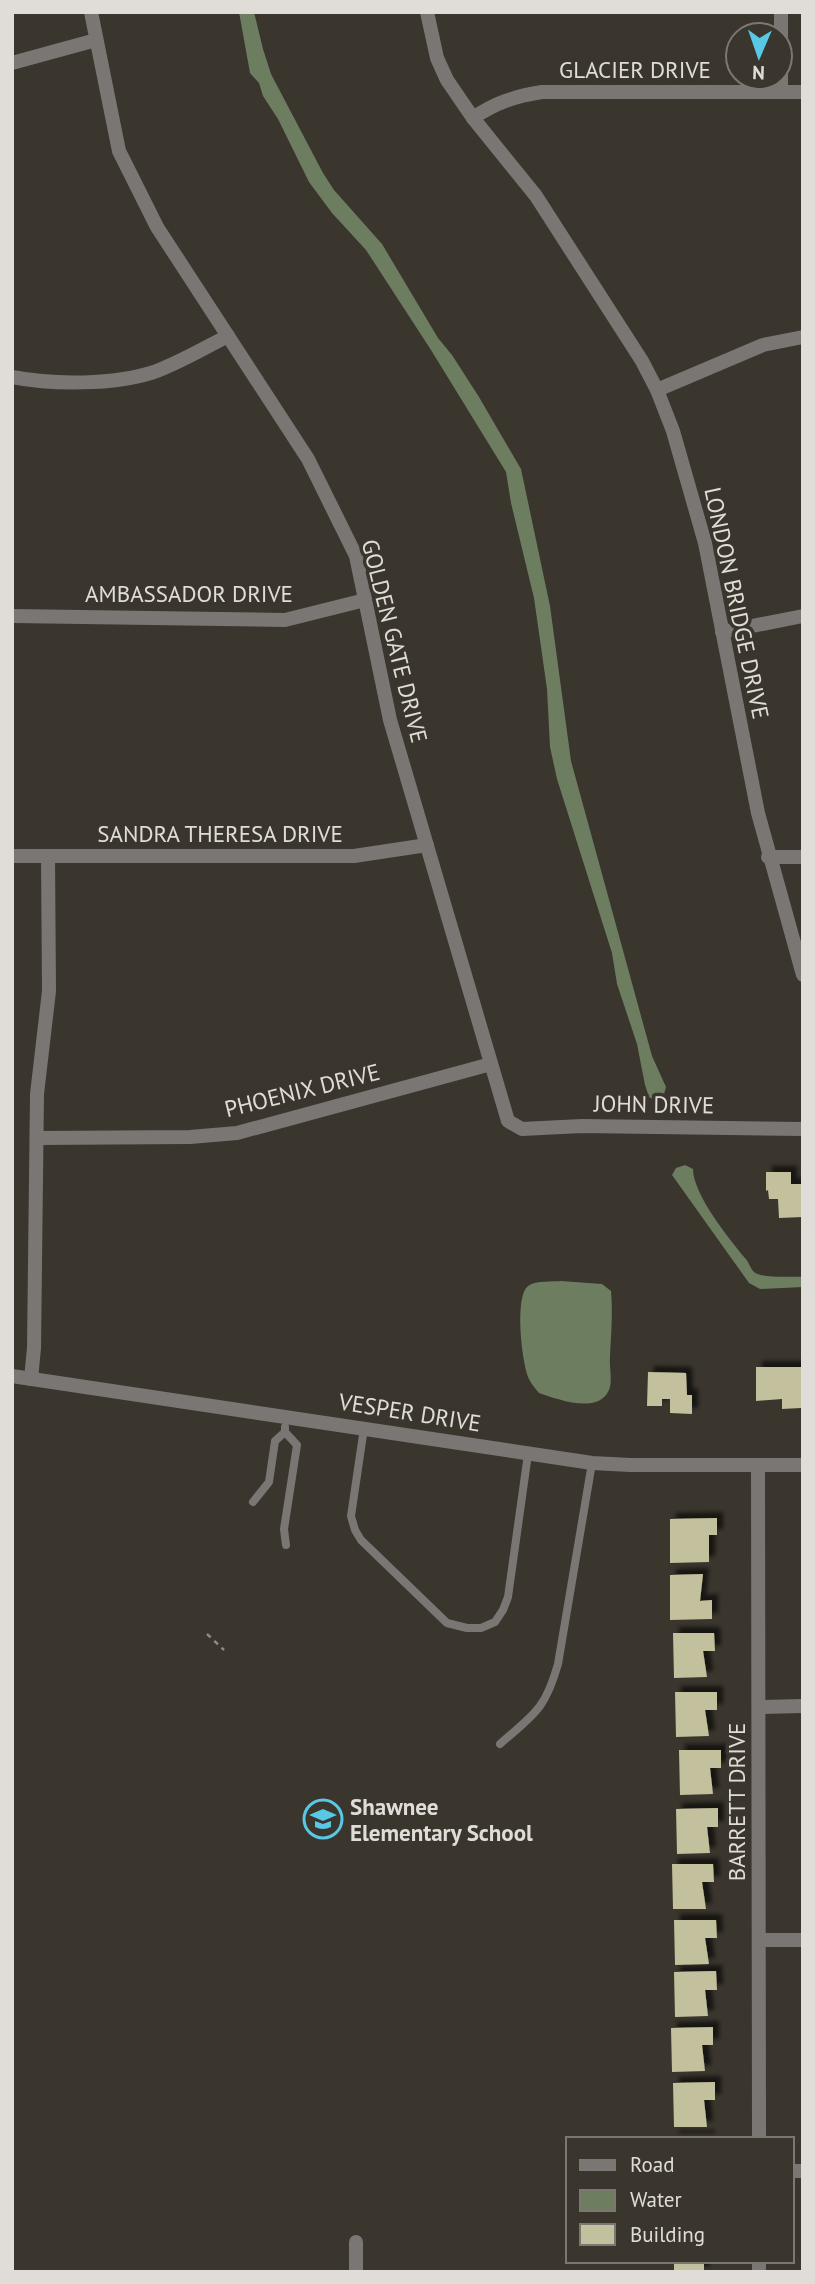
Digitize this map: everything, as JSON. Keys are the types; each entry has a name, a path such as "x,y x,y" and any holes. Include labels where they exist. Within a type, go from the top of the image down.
{"street":[{"name":"GOLDEN GATE DRIVE","path":"91,12 119,151 157,227 308,459 356,556 390,720 508,1121"},
{"name":"LONDON BRIDGE DRIVE","path":"427,12 440,68 473,118 536,196 642,361 657,390 673,431 705,543 750,778 768,857 803,975"},
{"path":"781,12 781,92"},
{"path":"12,64 96,40"},
{"name":"GLACIER DRIVE","path":"473,118 501,101 542,92 803,92"},
{"path":"12,377 45,381 120,380 155,372 228,336"},
{"path":"657,390 763,345 803,337"},
{"name":"AMBASSADOR DRIVE","path":"12,616 285,620 365,600"},
{"path":"722,632 803,616"},
{"name":"SANDRA THERESA DRIVE","path":"12,856 354,856 427,845"},
{"path":"31,1379 34,1348 37,1094 49,991 48,856"},
{"path":"768,857 803,857"},
{"name":"PHOENIX DRIVE","path":"38,1138 190,1137 237,1133 491,1064"},
{"name":"JOHN DRIVE","path":"508,1121 522,1129 582,1126 803,1129"},
{"name":"VESPER DRIVE","path":"12,1376 286,1424 364,1428 592,1463 803,1465"},
{"name":"BARRETT DRIVE","path":"758,1465 759,2137"},
{"path":"759,1707 803,1706"},
{"path":"759,1940 803,1940"},
{"path":"356,2242 356,2272"}],"lane":[{"path":"253,1502 269,1482 275,1441 286,1424 297,1444 284,1529 286,1545"},
{"path":"364,1428 351,1516 355,1530 361,1540 447,1623 467,1628 481,1628 495,1622 508,1597 528,1454"},
{"path":"500,1744 541,1708 552,1687 592,1463"}],"path":[{"path":"207,1634 224,1650"}],"water":[{"path":"239,12 254,12 271,74 323,173 334,190 382,244 438,338 479,397 521,469 550,606 571,761 652,1056 666,1087 663,1098 656,1101 649,1097 645,1085 637,1044 617,984 612,953 557,779 550,747 547,689 534,598 506,472 366,250 332,213 309,182 278,119 263,96 259,83 250,73"},
{"path":"685,1165 693,1169 705,1203 754,1272 770,1276 803,1277 803,1287 760,1289 749,1283 672,1175 676,1168"},
{"path":"561,1281 602,1284 611,1291 611,1382 604,1398 596,1402 577,1403 539,1393 526,1371 520,1316 524,1293 528,1286 536,1283"}],"building":[{"path":"766,1172 791,1172 791,1184 803,1184 803,1217 779,1218 778,1199 769,1199 768,1190 766,1191"},
{"path":"756,1367 801,1367 801,1408 782,1409 782,1399 756,1401"},
{"path":"648,1372 686,1373 687,1395 692,1395 692,1414 670,1413 670,1399 662,1399 662,1406 647,1406"},
{"path":"717,1518 717,1535 709,1535 709,1562 670,1563 670,1519"},
{"path":"703,1574 700,1601 712,1600 712,1619 670,1620 670,1575"},
{"path":"673,1633 714,1633 715,1651 703,1651 707,1677 674,1678"},
{"path":"675,1692 717,1692 717,1710 705,1710 709,1736 676,1737"},
{"path":"679,1750 721,1750 721,1768 710,1768 713,1794 680,1795"},
{"path":"718,1808 718,1827 707,1827 710,1853 677,1854 676,1809"},
{"path":"672,1864 713,1864 714,1882 702,1882 706,1909 673,1909"},
{"path":"674,1920 716,1920 717,1938 705,1938 709,1964 675,1965"},
{"path":"716,1971 717,1990 705,1990 708,2016 675,2017 674,1972"},
{"path":"713,2027 713,2045 702,2045 705,2071 672,2072 671,2028"},
{"path":"715,2082 715,2100 704,2100 707,2127 674,2127 673,2083"},
{"path":"673,2136 709,2136 709,2137"},
{"path":"674,2263 704,2263 704,2272 674,2272"}],"place":[{"name":"Shawnee Elementary School","path":"323,1819"}]}
